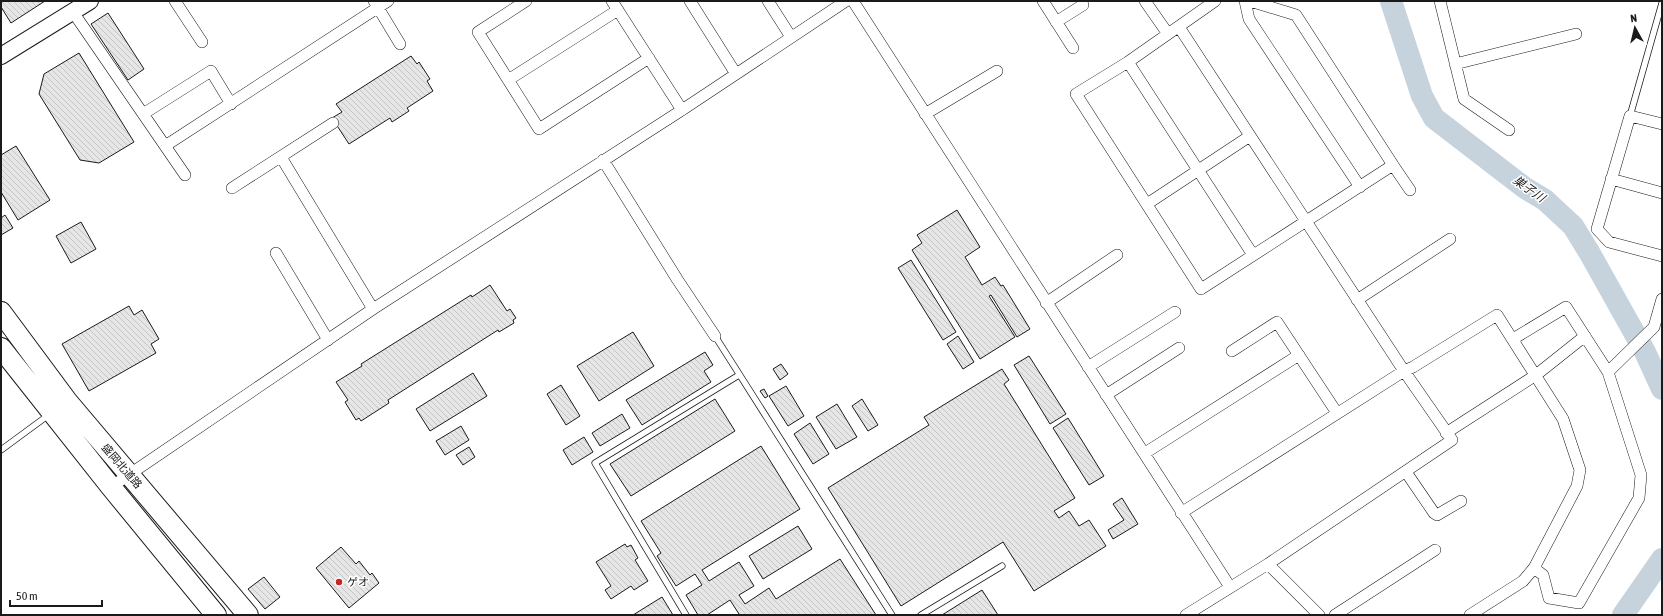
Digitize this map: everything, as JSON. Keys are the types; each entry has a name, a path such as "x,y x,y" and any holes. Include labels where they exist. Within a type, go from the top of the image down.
{"highway":[{"name":"盛岡北道路","path":"1,312 67,401 248,615"},
{"name":"盛岡北道路","path":"1,348 110,487 216,615"},
{"path":"56,387 70,414 91,441 92,447 82,452"}],"street":[{"path":"1,56 90,1"},
{"path":"175,1 202,42"},
{"path":"165,146 231,104 376,4 388,1"},
{"path":"526,1 478,32 539,129 649,58"},
{"path":"690,1 736,74"},
{"path":"768,1 791,37"},
{"path":"110,487 130,475 373,309 682,110 846,1"},
{"path":"853,1 1230,587"},
{"path":"1043,1 1073,48"},
{"path":"1145,1 1168,34"},
{"path":"1215,1 1128,62 1076,94 1201,289 1393,165"},
{"path":"1246,1 1249,19 1360,187"},
{"path":"1250,1 1296,15 1410,190"},
{"path":"1440,1 1464,99 1509,130"},
{"path":"376,4 400,44"},
{"path":"1056,22 1083,5"},
{"path":"508,80 615,6 682,110"},
{"path":"73,12 185,175"},
{"path":"1179,27 1357,300 1452,440 1268,564 1186,615"},
{"path":"1455,64 1576,34"},
{"path":"1128,62 1254,255"},
{"path":"143,114 211,71 231,104"},
{"path":"925,114 997,71"},
{"path":"1662,124 1630,116 1597,229 1609,242 1662,256"},
{"path":"232,188 333,123"},
{"path":"1147,204 1250,136"},
{"path":"281,157 373,309"},
{"path":"603,160 677,279 715,336"},
{"path":"1611,179 1662,193"},
{"path":"1357,300 1450,239"},
{"path":"276,253 328,340"},
{"path":"1046,303 1117,255"},
{"path":"1608,372 1654,328 1662,299"},
{"path":"1512,339 1566,307 1608,372 1641,476 1639,498 1579,603 1549,598 1543,575 1534,568"},
{"path":"1088,367 1175,312"},
{"path":"1181,513 1404,371 1413,367 1497,315 1563,419 1580,470 1577,486 1534,568 1523,581 1470,615"},
{"path":"1232,351 1277,322 1337,413"},
{"path":"1446,433 1536,375 1585,336"},
{"path":"1106,395 1179,348"},
{"path":"1145,453 1299,355"},
{"path":"1406,472 1434,514 1437,516 1461,501"},
{"path":"1335,615 1435,550"},
{"path":"1268,564 1319,615"}],"lane":[{"path":"1630,116 1662,2"},
{"path":"715,336 892,615"},
{"path":"686,615 595,463 739,375"},
{"path":"1,450 51,413"},
{"path":"921,615 1002,566"}],"building":[{"path":"1,1 45,1 11,23 1,7"},
{"path":"108,13 144,69 128,80 91,24"},
{"path":"79,53 134,142 99,163 80,160 39,94 44,74"},
{"path":"411,56 417,64 419,62 430,79 427,81 433,91 407,108 409,111 392,122 390,118 349,144 332,118 342,112 336,104"},
{"path":"16,146 50,200 18,220 1,192 1,155"},
{"path":"957,210 980,247 965,257 982,285 995,277 1001,286 1003,285 1030,329 1017,337 991,295 989,296 1015,337 980,359 912,250 922,243 917,235"},
{"path":"5,215 13,228 1,235 1,218"},
{"path":"81,222 96,249 71,263 56,236"},
{"path":"911,260 956,332 943,340 898,268"},
{"path":"490,285 507,311 510,309 516,318 513,320 514,323 499,332 498,330 388,400 389,403 361,421 359,418 356,420 345,402 348,400 336,382 362,366 361,364 471,295 472,297"},
{"path":"129,306 134,315 142,310 159,339 151,344 156,353 89,391 62,344"},
{"path":"633,332 654,366 599,401 577,366"},
{"path":"958,336 974,362 963,369 947,344"},
{"path":"705,352 713,365 704,371 711,382 642,425 626,400"},
{"path":"1029,356 1066,414 1050,424 1014,365"},
{"path":"781,364 788,374 780,380 773,369"},
{"path":"1002,369 1009,380 1004,384 1075,498 1054,511 1059,518 1069,511 1079,526 1089,520 1106,546 1034,591 1003,542 901,606 828,488 929,425 924,417"},
{"path":"473,373 487,396 430,431 416,409"},
{"path":"561,385 580,416 566,425 547,394"},
{"path":"786,386 804,416 788,426 769,396"},
{"path":"764,389 768,396 765,398 760,391"},
{"path":"715,399 735,431 631,496 610,464"},
{"path":"862,399 878,425 868,431 852,406"},
{"path":"837,404 857,437 836,449 816,417"},
{"path":"622,414 630,428 600,446 592,433"},
{"path":"1068,418 1104,476 1089,485 1053,428"},
{"path":"810,423 829,454 813,464 794,434"},
{"path":"461,426 469,440 445,455 436,441"},
{"path":"584,437 593,452 572,465 563,450"},
{"path":"761,446 800,509 702,570 709,581 739,562 754,586 739,595 745,604 769,588 776,599 840,559 876,615 737,615 739,614 730,600 707,615 698,615 686,595 702,585 695,574 676,586 657,556 661,553 641,521"},
{"path":"469,447 475,457 463,465 456,455"},
{"path":"1122,498 1138,524 1113,539 1108,530 1124,520 1113,504"},
{"path":"798,526 812,549 763,579 749,556"},
{"path":"625,544 627,547 631,545 638,558 635,560 648,581 634,590 631,586 611,599 605,590 611,586 596,562"},
{"path":"341,547 356,564 359,561 370,575 372,573 379,583 349,608 316,568"},
{"path":"264,577 280,597 265,609 248,589"},
{"path":"982,590 998,615 942,615"},
{"path":"662,597 673,615 633,615"}],"waterway":[{"name":"巣子川","path":"1391,1 1422,96 1434,118 1525,188 1545,200 1573,226 1645,352 1662,389"},
{"name":"巣子川","path":"1623,615 1662,559"}],"place":[{"name":"ゲオ","path":"339,582"}]}
